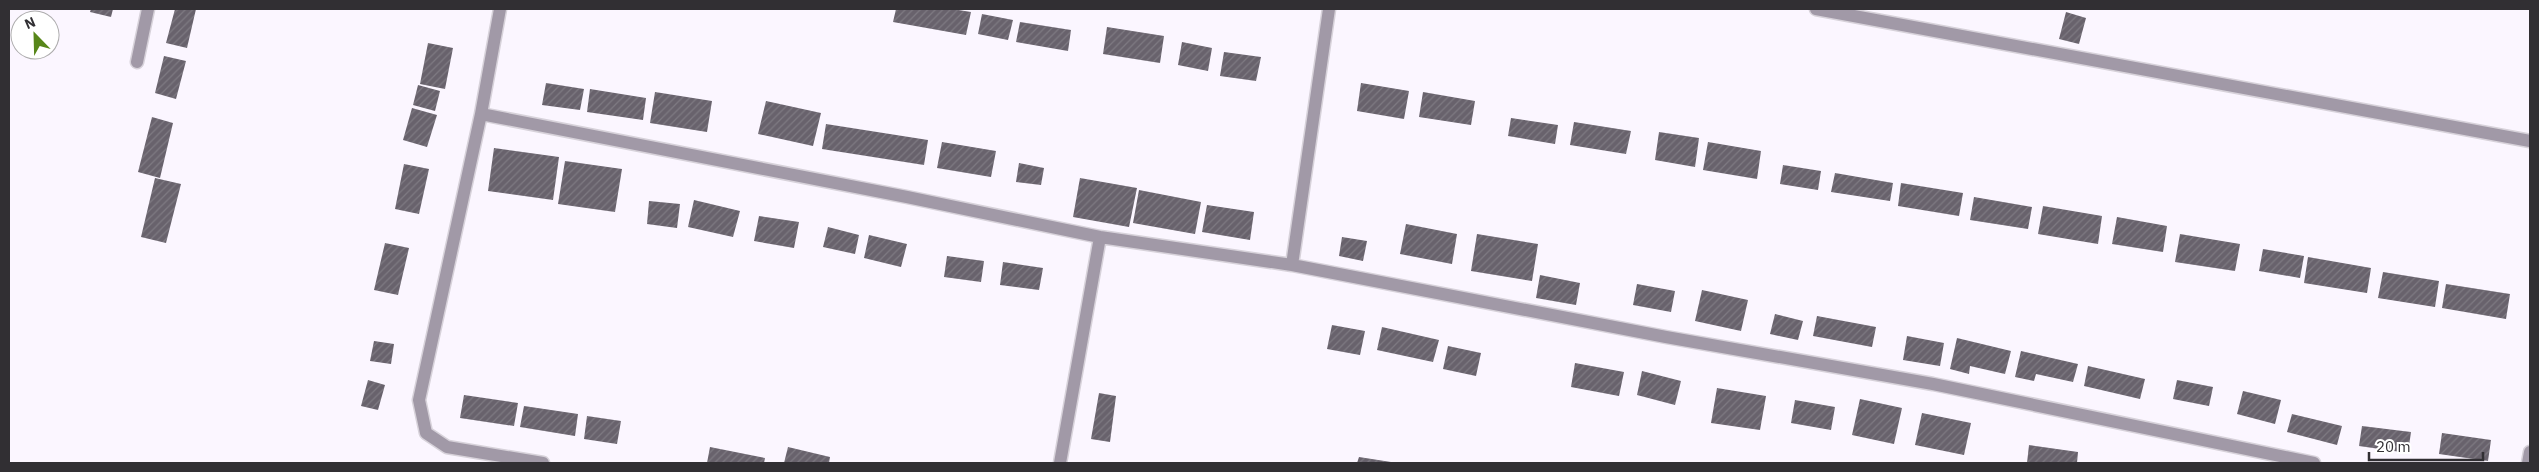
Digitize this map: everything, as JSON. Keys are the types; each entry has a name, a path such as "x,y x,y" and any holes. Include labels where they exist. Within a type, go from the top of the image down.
{"street":[{"path":"137,62 148,9"},
{"path":"500,9 481,114 420,400 426,433 447,447 543,463"},
{"path":"1292,265 1329,9"},
{"path":"1816,9 2530,141"},
{"path":"481,114 907,197 1100,238 1292,265 1666,337 1933,384 2314,463"},
{"path":"1060,463 1100,238"},
{"path":"2528,463 2530,452"}],"building":[{"path":"91,9 113,9 111,17 90,12"},
{"path":"175,9 196,9 187,48 166,43"},
{"path":"896,9 952,9 971,12 966,35 893,22"},
{"path":"2066,12 2086,18 2079,44 2059,39"},
{"path":"982,14 1013,20 1008,40 978,34"},
{"path":"1020,22 1071,30 1068,51 1016,42"},
{"path":"1107,27 1164,36 1160,63 1103,54"},
{"path":"1182,42 1212,48 1208,71 1178,65"},
{"path":"428,43 453,48 445,89 420,84"},
{"path":"1224,52 1261,57 1256,81 1220,76"},
{"path":"164,56 186,61 176,99 155,93"},
{"path":"546,83 584,89 580,110 542,105"},
{"path":"1361,83 1409,91 1404,119 1357,111"},
{"path":"418,85 440,91 435,111 413,105"},
{"path":"590,89 646,98 643,120 587,112"},
{"path":"655,92 712,101 707,132 650,123"},
{"path":"1423,92 1475,101 1471,125 1419,117"},
{"path":"766,101 821,113 813,146 758,134"},
{"path":"412,108 437,115 427,147 403,140"},
{"path":"152,117 173,123 160,178 138,172"},
{"path":"1511,118 1558,125 1555,144 1508,136"},
{"path":"1574,122 1631,131 1626,154 1570,145"},
{"path":"826,124 928,140 924,165 822,149"},
{"path":"1659,132 1699,138 1695,167 1655,160"},
{"path":"942,142 996,151 991,177 937,168"},
{"path":"1708,142 1761,151 1757,179 1703,170"},
{"path":"494,148 559,157 553,200 488,191"},
{"path":"565,161 622,169 615,212 558,204"},
{"path":"1019,163 1044,168 1041,185 1016,182"},
{"path":"404,164 429,169 419,214 395,209"},
{"path":"1783,165 1821,171 1818,190 1780,184"},
{"path":"1835,173 1893,183 1890,201 1831,192"},
{"path":"155,178 181,184 166,243 141,237"},
{"path":"1080,178 1137,188 1129,227 1073,217"},
{"path":"1901,183 1963,193 1959,216 1898,206"},
{"path":"1139,190 1201,202 1195,234 1133,223"},
{"path":"1974,197 2032,207 2028,229 1970,220"},
{"path":"694,200 740,211 733,237 688,227"},
{"path":"649,201 680,204 677,228 647,224"},
{"path":"1207,205 1254,212 1250,240 1202,232"},
{"path":"2043,206 2102,216 2098,244 2038,234"},
{"path":"759,216 799,222 794,248 754,241"},
{"path":"2117,217 2167,226 2163,252 2112,244"},
{"path":"1406,224 1457,234 1452,264 1400,254"},
{"path":"828,227 859,235 855,254 823,247"},
{"path":"1477,234 1538,244 1532,281 1471,271"},
{"path":"2180,234 2240,244 2235,271 2175,262"},
{"path":"869,235 907,244 901,267 864,258"},
{"path":"1342,237 1367,241 1363,261 1339,256"},
{"path":"385,243 409,248 398,295 374,290"},
{"path":"2263,249 2304,256 2300,278 2259,271"},
{"path":"947,256 984,261 981,282 944,277"},
{"path":"2308,257 2371,268 2367,293 2304,283"},
{"path":"1003,262 1043,268 1039,290 1000,285"},
{"path":"2383,272 2439,281 2435,307 2378,298"},
{"path":"1540,275 1580,283 1576,305 1536,298"},
{"path":"1637,284 1675,291 1671,312 1633,305"},
{"path":"2446,284 2510,294 2506,319 2442,308"},
{"path":"1702,290 1748,300 1741,331 1695,321"},
{"path":"1775,314 1803,321 1798,340 1770,334"},
{"path":"1817,316 1876,327 1872,347 1813,336"},
{"path":"1332,325 1365,331 1360,355 1327,349"},
{"path":"1382,327 1439,340 1433,362 1377,350"},
{"path":"1907,336 1944,343 1940,366 1903,360"},
{"path":"1957,338 2011,351 2005,374 1970,366 1969,374 1950,369"},
{"path":"374,341 394,344 391,364 370,361"},
{"path":"1448,346 1481,353 1476,376 1443,369"},
{"path":"2021,351 2078,364 2073,382 2036,374 2034,381 2015,377"},
{"path":"1575,363 1624,372 1619,396 1571,387"},
{"path":"2088,366 2145,379 2140,399 2084,386"},
{"path":"1642,371 1681,381 1675,405 1637,395"},
{"path":"368,380 385,385 378,410 361,406"},
{"path":"2177,380 2213,387 2209,406 2173,399"},
{"path":"1717,388 1766,396 1760,430 1711,423"},
{"path":"2243,391 2281,400 2275,424 2237,414"},
{"path":"1099,393 1116,396 1110,442 1091,439"},
{"path":"464,395 518,403 514,426 460,418"},
{"path":"1860,399 1902,408 1894,444 1852,435"},
{"path":"1795,400 1835,407 1831,430 1791,423"},
{"path":"524,406 578,414 575,436 520,427"},
{"path":"1922,413 1971,423 1964,455 1915,445"},
{"path":"2292,414 2342,426 2337,445 2287,432"},
{"path":"587,416 621,421 617,444 584,439"},
{"path":"2362,426 2411,432 2408,453 2359,446"},
{"path":"2442,433 2491,440 2488,461 2439,454"},
{"path":"2029,445 2078,452 2077,463 2027,463"},
{"path":"710,447 765,458 764,463 707,463"},
{"path":"788,447 830,457 829,463 784,463"},
{"path":"1359,457 1391,462 1391,463 1357,463"}]}
